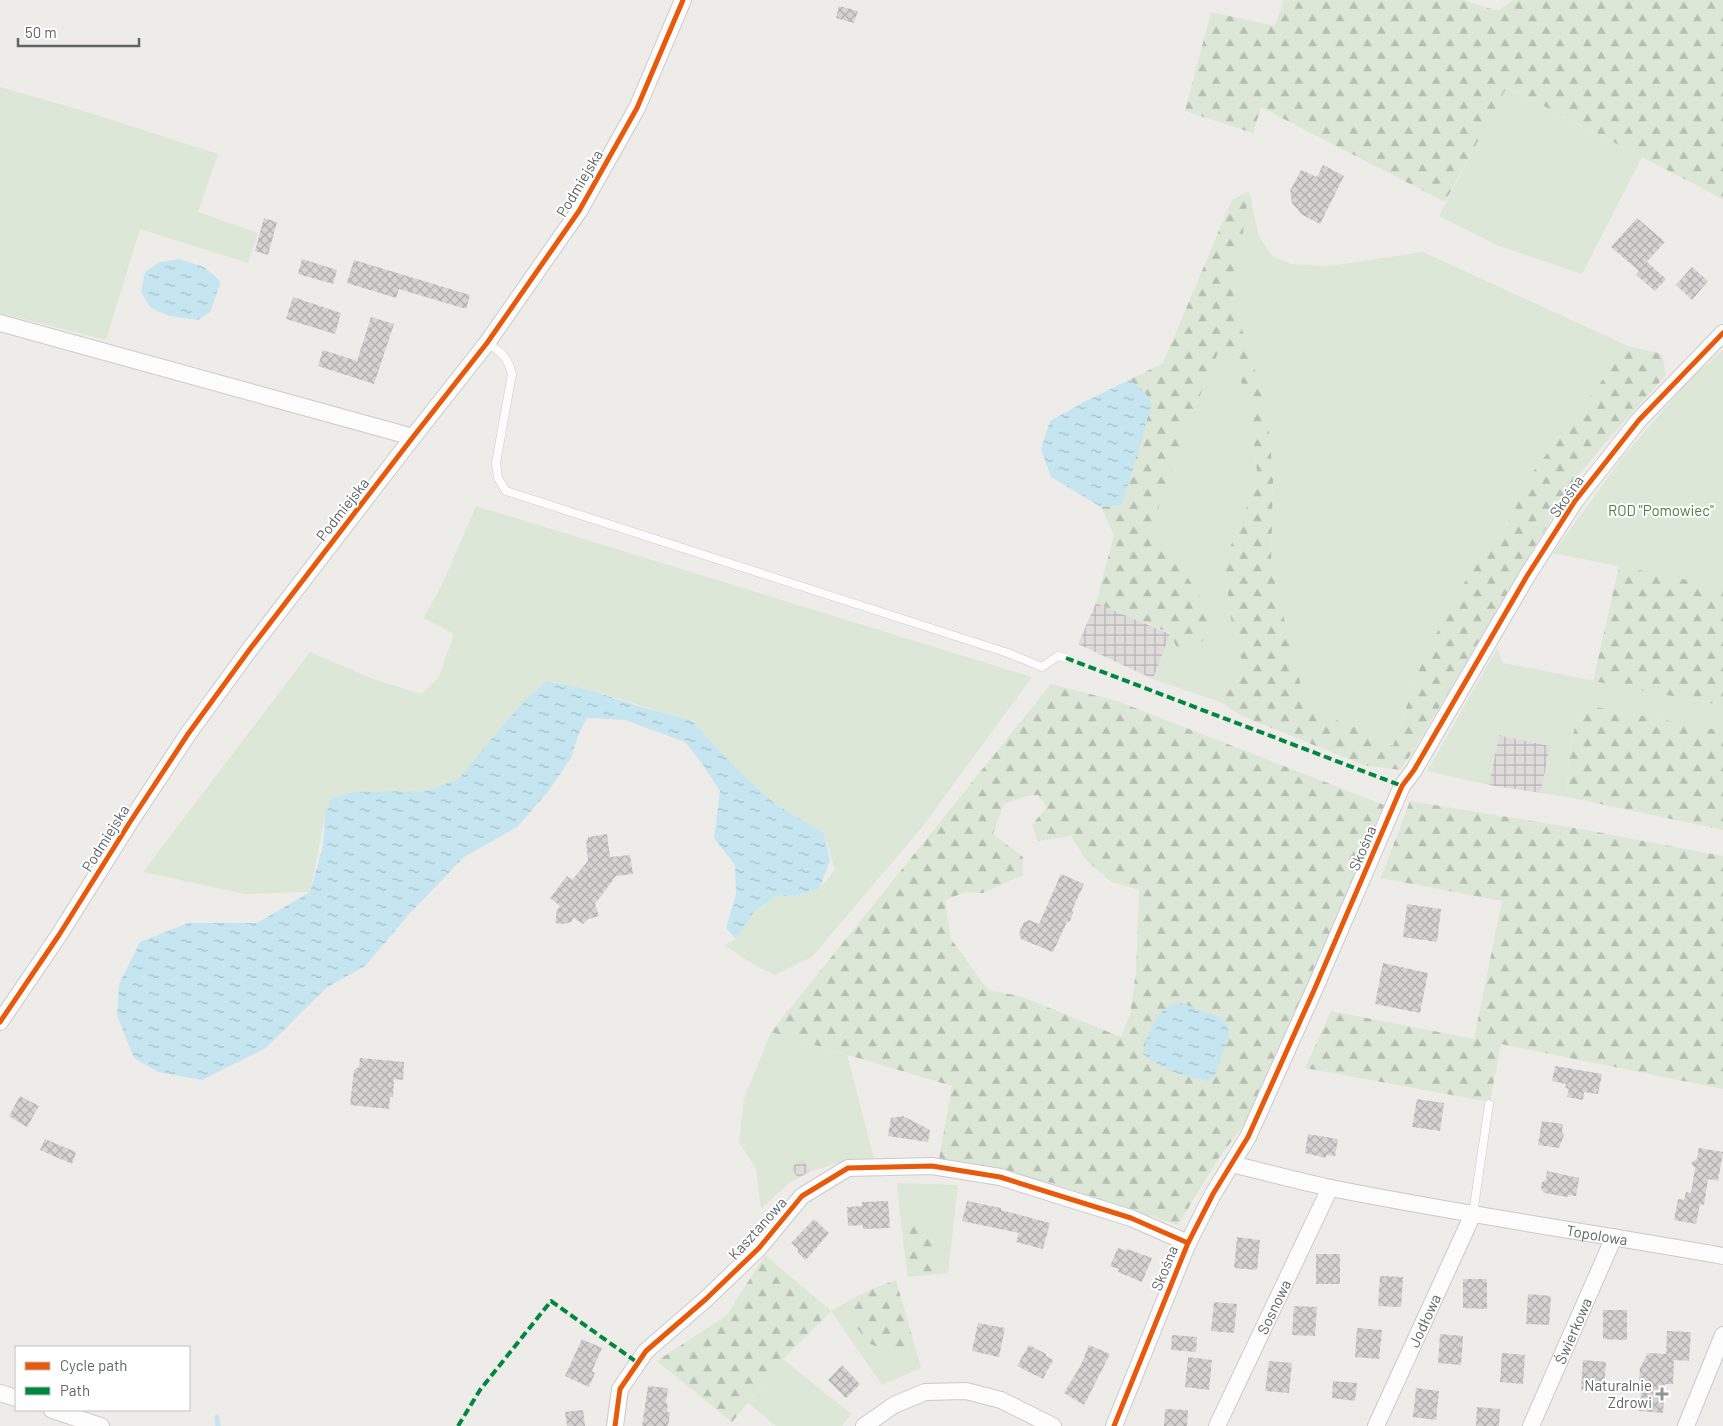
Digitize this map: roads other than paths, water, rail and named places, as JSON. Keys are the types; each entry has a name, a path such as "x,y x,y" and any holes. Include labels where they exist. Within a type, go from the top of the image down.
{"street":[{"name":"Podmiejska","path":"0,1022 59,935 188,734 250,649 487,343 579,211 638,108 683,0"},
{"path":"0,323 413,437"},
{"name":"Skośna","path":"1114,1426 1188,1242 1213,1194 1248,1138 1402,786 1414,770 1527,576 1575,501 1639,420 1723,333"},
{"name":"Topolowa","path":"1232,1164 1330,1188 1723,1256"},
{"name":"Kasztanowa","path":"615,1426 620,1389 646,1351 706,1299 759,1248 802,1196 848,1168 932,1166 1000,1177 1131,1218 1188,1242"},
{"name":"Sosnowa","path":"1217,1426 1330,1188"},
{"name":"Jodłowa","path":"1376,1426 1473,1214"},
{"name":"Świerkowa","path":"1531,1426 1614,1237"},
{"path":"1686,1426 1723,1335"},
{"path":"864,1426 894,1405 925,1392 966,1391 1001,1400 1053,1426"},
{"path":"0,1393 15,1398"},
{"path":"55,1411 101,1426"}],"lane":[{"path":"487,343 508,360 512,374 496,463 498,478 506,491 998,650 1042,667 1058,656 1066,658"},
{"path":"1473,1214 1488,1104"}],"water":[{"path":"179,259 204,267 221,282 210,312 198,320 169,316 151,308 141,292 145,272 160,262"},
{"path":"1129,380 1144,391 1152,403 1122,505 1101,507 1051,477 1041,449 1050,421"},
{"path":"547,681 583,688 638,706 691,720 735,767 775,804 824,833 830,861 819,889 791,897 777,895 754,912 736,939 726,928 736,894 735,865 714,838 720,791 703,765 685,742 625,720 587,718 579,733 571,758 547,793 517,827 464,857 412,911 365,966 326,988 266,1048 202,1080 158,1072 134,1058 117,1015 119,984 140,942 188,923 257,923 310,892 323,846 325,816 332,798 353,792 427,791 458,779 524,701"},
{"path":"1182,1003 1223,1019 1227,1025 1229,1036 1215,1075 1208,1081 1174,1072 1143,1054 1155,1020 1170,1006"}],"waterway":[{"path":"217,1417 218,1426"}],"place":[{"name":"Naturalnie Zdrowi","path":"1662,1394"}],"park label":[{"name":"ROD \"Pomowiec\"","path":"1661,510"}]}
